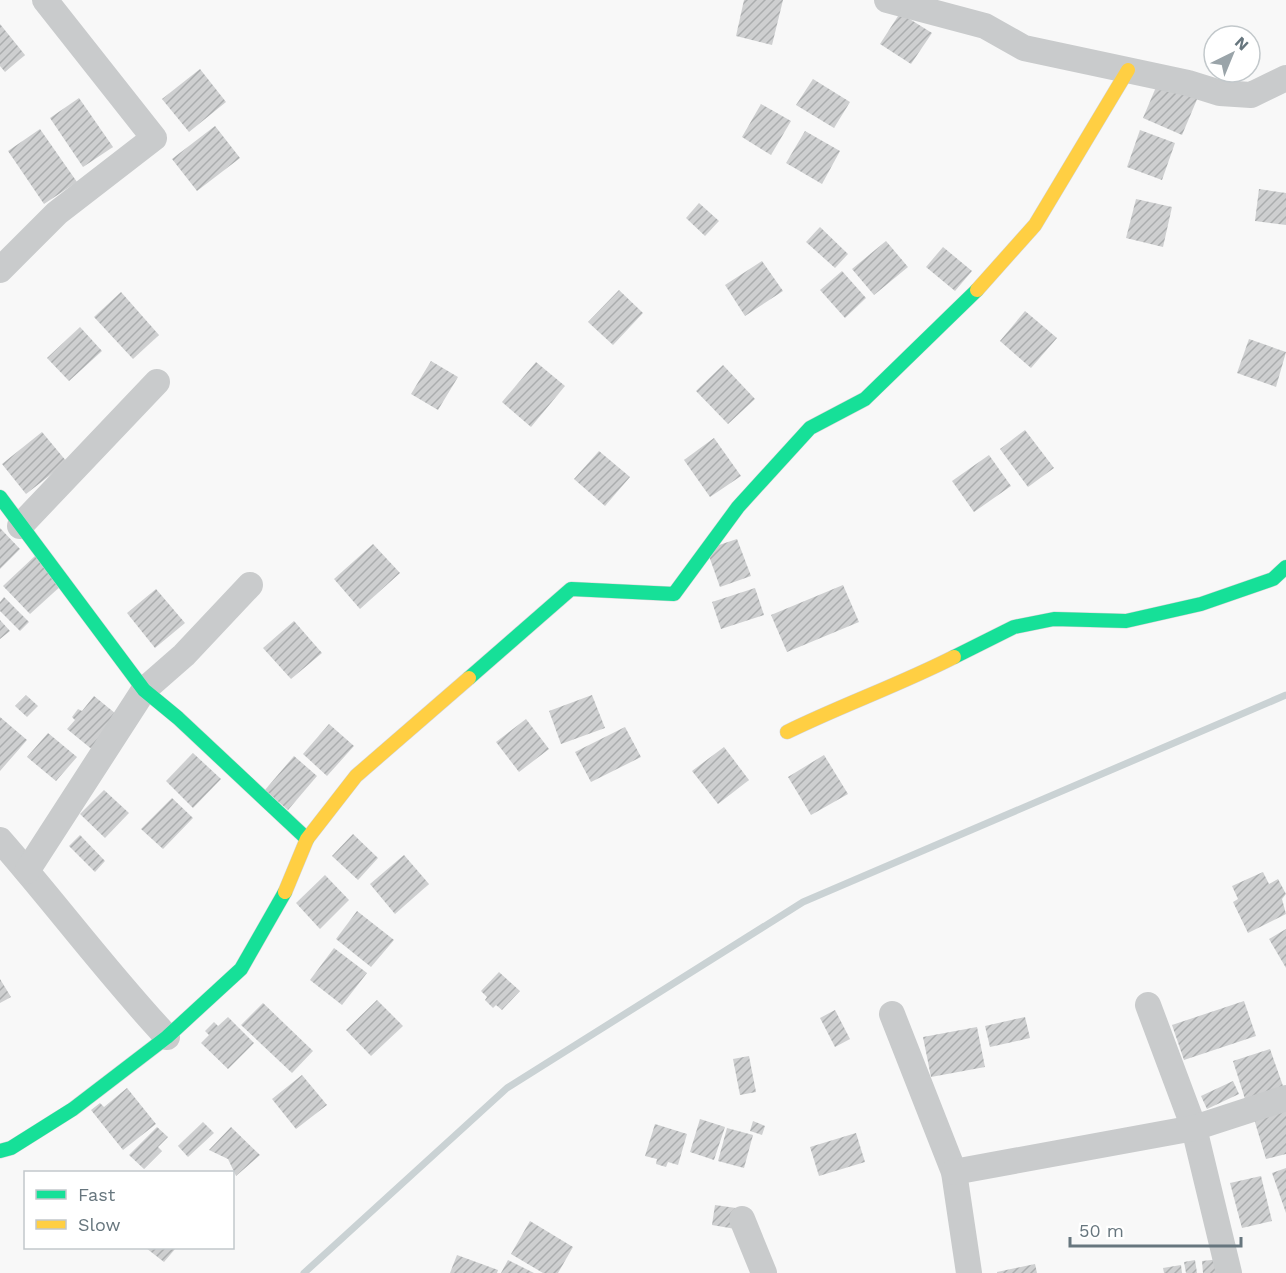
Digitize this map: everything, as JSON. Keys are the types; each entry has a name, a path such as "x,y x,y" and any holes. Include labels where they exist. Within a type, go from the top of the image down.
{"street":[{"path":"0,270 57,213 154,138 45,0"},
{"path":"887,0 985,26 1024,48 1188,83 1220,93 1251,95 1286,78"},
{"path":"0,1151 11,1148 73,1109 167,1038 241,969 280,903 307,839 356,776 571,589 674,594 738,507 810,428 866,399 968,300 1035,225 1128,70"},
{"path":"20,526 157,382"},
{"path":"0,497 144,690 178,718 307,839"},
{"path":"787,732 847,704 902,683 1014,627 1054,619 1126,621 1201,604 1273,579 1286,567"},
{"path":"27,871 144,690 184,655 250,585"},
{"path":"0,840 126,994 167,1038"},
{"path":"1148,1005 1194,1128 1229,1273"},
{"path":"892,1014 954,1172 969,1273"},
{"path":"954,1172 1194,1128 1286,1098"},
{"path":"742,1219 764,1273"}],"building":[{"path":"744,0 783,0 772,45 736,36"},
{"path":"900,13 932,33 911,64 880,44"},
{"path":"0,24 25,55 5,72 0,66"},
{"path":"200,69 226,102 189,132 162,99"},
{"path":"813,79 850,102 834,128 796,105"},
{"path":"1159,80 1198,97 1182,135 1143,118"},
{"path":"79,98 113,147 83,167 50,118"},
{"path":"761,104 791,121 771,155 742,137"},
{"path":"215,126 240,158 197,191 172,159"},
{"path":"40,129 77,182 44,204 8,151"},
{"path":"1140,130 1175,143 1162,180 1127,167"},
{"path":"805,131 840,151 822,184 786,163"},
{"path":"1259,189 1286,193 1286,225 1255,221"},
{"path":"1136,199 1172,207 1163,247 1126,238"},
{"path":"699,203 719,221 705,236 686,218"},
{"path":"820,227 848,254 835,268 806,242"},
{"path":"886,241 908,267 874,295 852,269"},
{"path":"943,247 972,271 955,291 926,267"},
{"path":"762,261 783,291 745,316 725,285"},
{"path":"842,271 866,298 845,318 820,290"},
{"path":"619,290 643,313 613,345 588,322"},
{"path":"121,292 159,335 133,359 94,317"},
{"path":"1025,311 1057,338 1031,368 1000,341"},
{"path":"80,327 102,351 69,381 47,358"},
{"path":"1249,339 1286,352 1276,387 1237,373"},
{"path":"431,361 458,377 438,410 411,394"},
{"path":"536,362 565,386 531,427 502,402"},
{"path":"723,365 755,399 728,424 696,391"},
{"path":"1025,430 1054,468 1028,487 1000,449"},
{"path":"42,432 67,462 26,494 2,464"},
{"path":"714,438 741,476 710,497 684,460"},
{"path":"599,451 630,477 605,506 574,479"},
{"path":"989,455 1011,486 974,512 952,481"},
{"path":"0,528 20,549 0,569"},
{"path":"737,539 751,576 720,587 709,556 716,546"},
{"path":"373,544 400,573 360,609 334,579"},
{"path":"36,555 63,584 30,614 3,586"},
{"path":"843,585 859,622 787,652 771,615"},
{"path":"755,588 764,615 721,629 712,602"},
{"path":"156,589 185,623 155,648 127,613"},
{"path":"4,597 29,622 20,631 0,611 0,602"},
{"path":"0,620 10,631 0,639"},
{"path":"294,621 322,653 291,679 263,648"},
{"path":"26,695 38,706 27,717 15,706"},
{"path":"592,695 605,728 561,744 549,711"},
{"path":"94,696 121,718 94,751 67,729 75,720 72,717 78,709 82,711"},
{"path":"0,717 27,740 0,771"},
{"path":"526,719 549,749 519,772 496,742"},
{"path":"329,724 354,746 327,776 303,754"},
{"path":"625,727 641,757 591,782 575,752"},
{"path":"48,733 77,757 56,781 27,757"},
{"path":"724,747 749,780 718,804 692,771"},
{"path":"193,753 221,779 193,808 166,781"},
{"path":"824,755 848,794 811,815 788,777"},
{"path":"294,756 317,776 288,810 265,790"},
{"path":"104,790 129,813 105,838 80,814"},
{"path":"172,798 193,818 163,849 141,829"},
{"path":"353,834 378,858 358,880 332,856"},
{"path":"80,835 105,861 95,872 69,846"},
{"path":"404,855 429,884 395,914 370,884"},
{"path":"1263,872 1269,884 1278,879 1286,894 1282,899 1286,914 1248,933 1233,902 1238,899 1232,886"},
{"path":"325,875 349,900 320,929 296,903"},
{"path":"357,911 394,940 371,967 336,939"},
{"path":"1286,929 1286,968 1269,939"},
{"path":"334,948 367,973 342,1005 310,980"},
{"path":"499,972 520,991 502,1010 496,1005 493,1008 485,1000 487,997 481,991"},
{"path":"0,979 11,997 0,1003"},
{"path":"377,1000 403,1026 371,1056 346,1030"},
{"path":"1244,1001 1256,1036 1184,1060 1172,1025"},
{"path":"263,1003 313,1051 292,1073 241,1025"},
{"path":"835,1010 850,1039 835,1047 820,1018"},
{"path":"228,1017 254,1043 228,1069 201,1043 209,1035 205,1031 214,1022 218,1026"},
{"path":"1025,1017 1030,1038 990,1047 985,1026"},
{"path":"977,1027 985,1067 931,1077 923,1037"},
{"path":"1270,1049 1283,1086 1245,1099 1233,1061"},
{"path":"749,1056 756,1092 740,1095 733,1059"},
{"path":"302,1075 327,1105 296,1129 272,1099"},
{"path":"1233,1081 1239,1094 1207,1109 1201,1096"},
{"path":"127,1088 156,1124 123,1150 91,1110 100,1103 104,1107"},
{"path":"1286,1111 1286,1154 1266,1159 1254,1119"},
{"path":"700,1119 725,1127 714,1160 690,1152"},
{"path":"753,1121 765,1126 762,1135 750,1131"},
{"path":"203,1122 214,1133 188,1157 178,1146"},
{"path":"655,1124 687,1134 678,1165 668,1162 666,1167 656,1164 657,1159 645,1156"},
{"path":"157,1127 168,1137 158,1147 162,1151 144,1169 129,1155"},
{"path":"231,1127 260,1155 236,1176 228,1159 209,1150"},
{"path":"727,1128 753,1135 744,1168 718,1161"},
{"path":"856,1133 865,1162 819,1176 810,1147"},
{"path":"1286,1168 1286,1213 1272,1173"},
{"path":"1261,1176 1272,1221 1242,1228 1230,1183"},
{"path":"715,1205 750,1210 747,1231 712,1225"},
{"path":"530,1221 573,1247 558,1273 543,1273 511,1254"},
{"path":"147,1249 175,1249 164,1262"},
{"path":"457,1255 498,1270 497,1273 450,1273"},
{"path":"1221,1259 1223,1273 1203,1273 1202,1261"},
{"path":"508,1260 534,1273 501,1273"},
{"path":"1195,1260 1197,1273 1186,1273 1184,1262"},
{"path":"1035,1264 1037,1273 997,1273 997,1272"},
{"path":"1181,1265 1182,1273 1164,1273 1163,1268"}],"waterway":[{"path":"304,1273 507,1088 803,902 1286,695"}],"traffic: fast":[{"path":"469,678 571,589 674,594 738,507 810,428 865,399 977,290"},
{"path":"0,497 144,690 178,718 307,839"},
{"path":"954,657 1014,627 1054,619 1126,621 1201,604 1273,579 1286,567"},
{"path":"0,1151 11,1148 73,1109 167,1037 241,969 285,892"}],"traffic: slow":[{"path":"977,290 1035,225 1128,70"},
{"path":"787,732 954,657"},
{"path":"285,892 307,839 356,776 469,678"}]}
